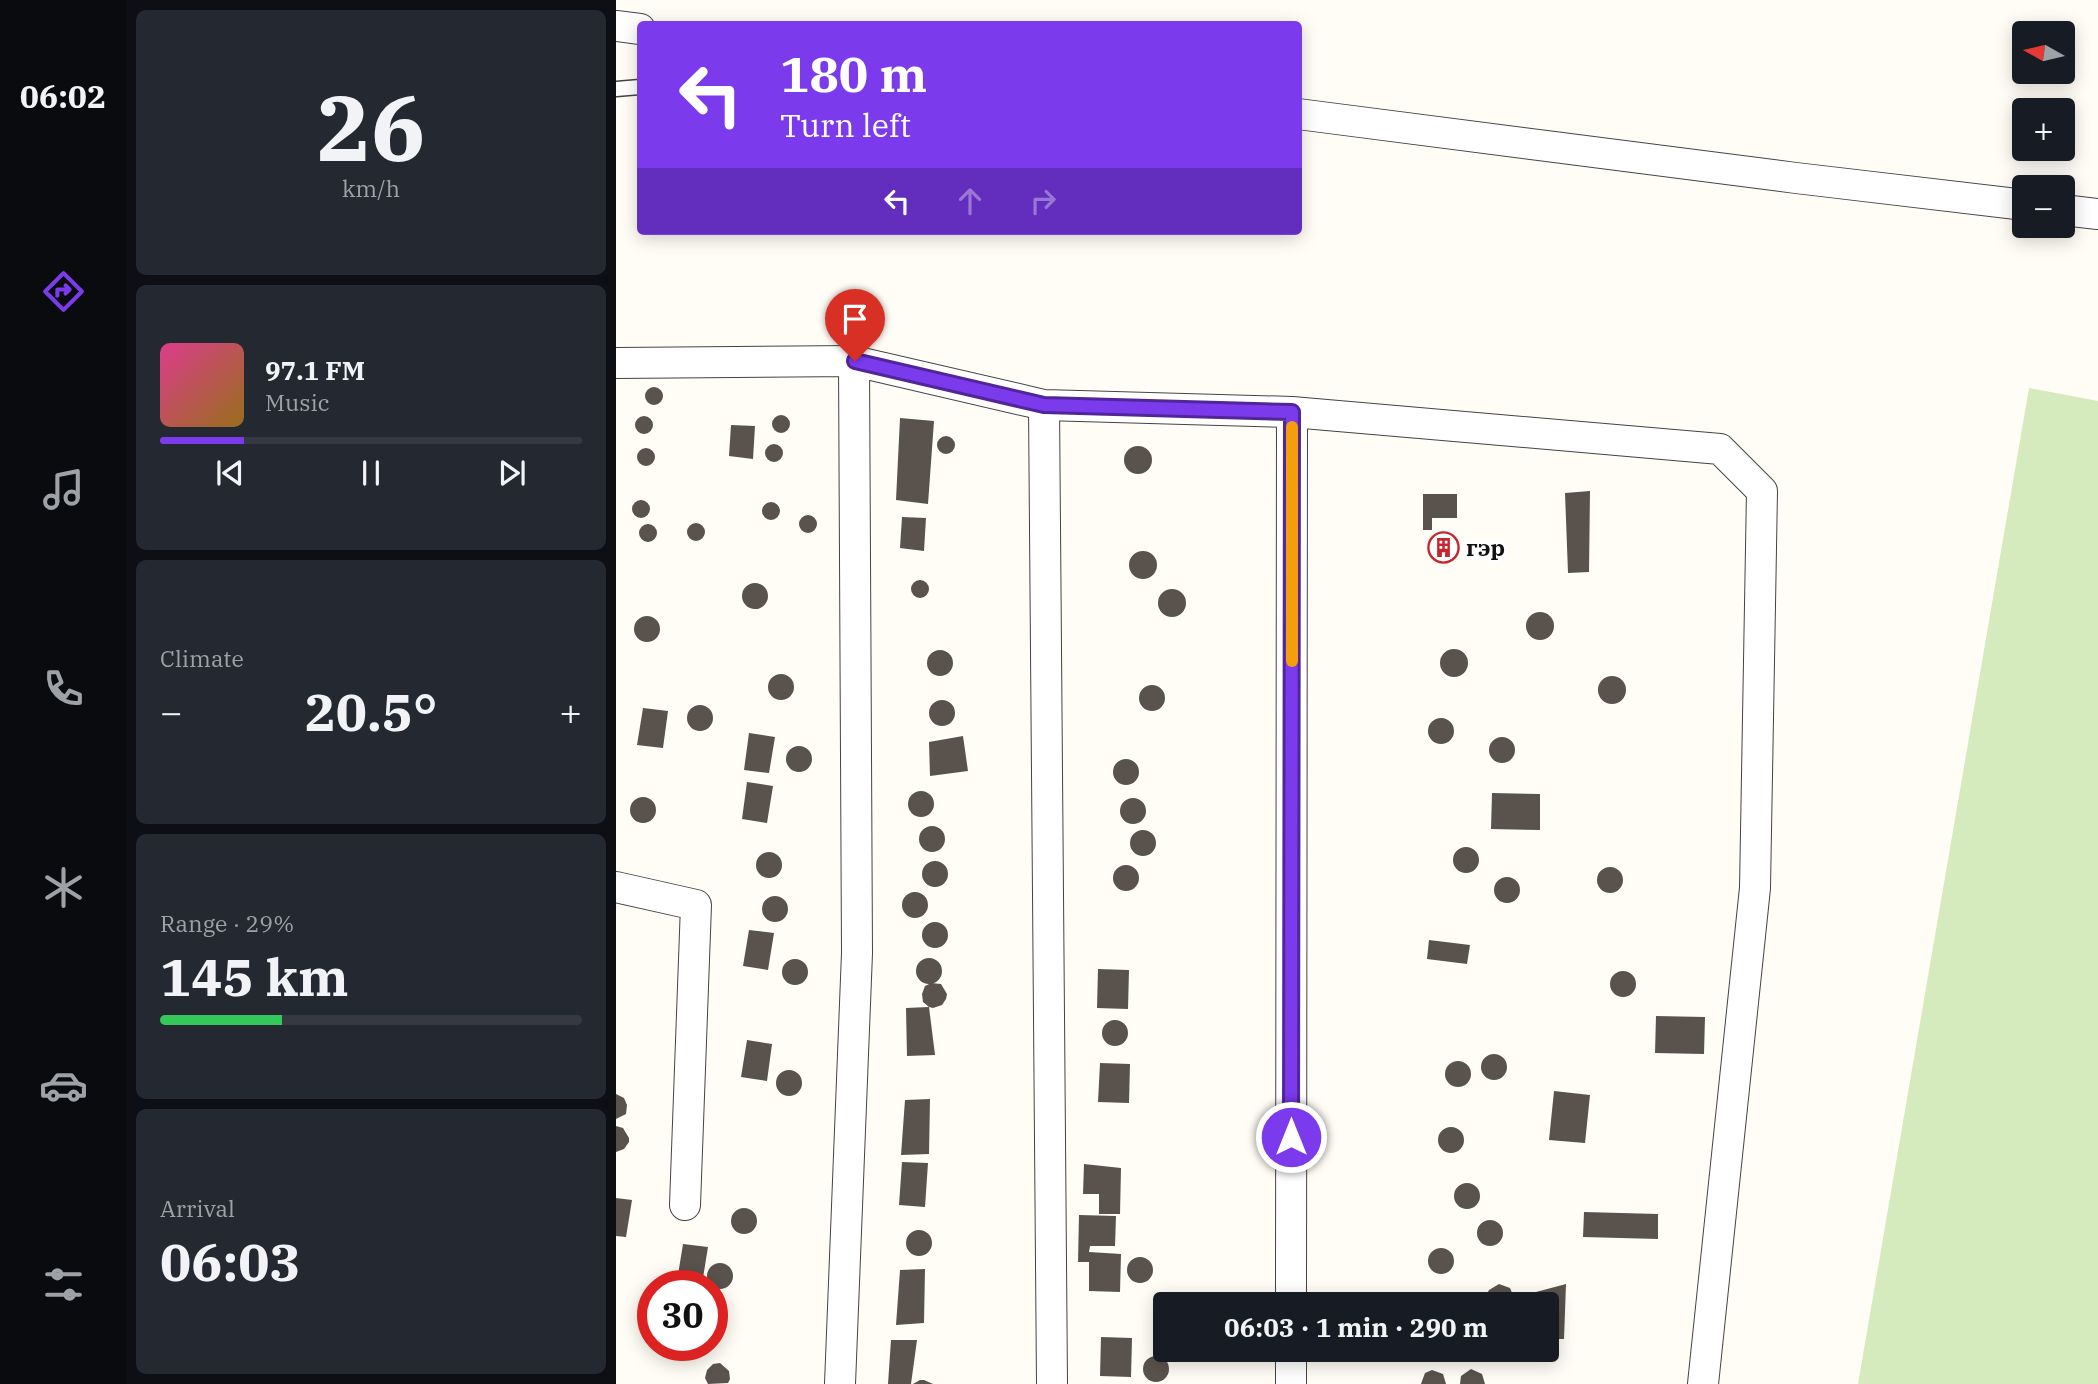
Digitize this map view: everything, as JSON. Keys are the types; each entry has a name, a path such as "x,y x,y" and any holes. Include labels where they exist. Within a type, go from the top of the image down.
{"street":[{"path":"616,26 637,29"},
{"path":"1302,115 2012,203"},
{"path":"2075,211 2098,214"},
{"path":"616,363 855,361 1044,405 1292,412 1720,449 1762,491 1755,888 1703,1384"},
{"path":"840,1384 857,953 855,361"},
{"path":"1044,405 1052,1384"},
{"path":"1291,1292 1292,412"},
{"path":"616,887 696,905 685,1205"},
{"path":"1291,1362 1291,1384"}],"lane":[{"path":"616,89 637,87"}],"green space":[{"path":"2029,388 2098,401 2098,1384 1858,1384"}],"building":[{"path":"654,387 660,390 663,396 660,402 654,405 648,402 645,396 648,390"},
{"path":"781,415 787,418 790,424 787,430 781,433 775,430 772,424 775,418"},
{"path":"644,416 650,419 653,425 650,431 644,434 638,431 635,425 638,419"},
{"path":"900,418 934,421 928,504 896,500"},
{"path":"731,425 755,426 753,459 729,456"},
{"path":"946,436 952,439 955,445 952,451 946,454 940,451 937,445 940,439"},
{"path":"774,444 780,447 783,453 780,459 774,462 768,459 765,453 768,447"},
{"path":"1138,446 1148,450 1152,460 1148,470 1138,474 1128,470 1124,460 1128,450"},
{"path":"646,448 652,451 655,457 652,463 646,466 640,463 637,457 640,451"},
{"path":"1590,491 1589,572 1568,573 1565,493"},
{"path":"1423,494 1457,494 1457,518 1432,518 1432,530 1423,530"},
{"path":"641,500 647,503 650,509 647,515 641,518 635,515 632,509 635,503"},
{"path":"771,502 777,505 780,511 777,517 771,520 765,517 762,511 765,505"},
{"path":"808,515 814,518 817,524 814,530 808,533 802,530 799,524 802,518"},
{"path":"902,517 926,518 924,551 900,548"},
{"path":"696,523 702,526 705,532 702,538 696,541 690,538 687,532 690,526"},
{"path":"648,524 654,527 657,533 654,539 648,542 642,539 639,533 642,527"},
{"name":"гэр","path":"1443,532 1453,536 1457,546 1453,556 1443,560 1433,556 1429,546 1433,536"},
{"path":"1143,551 1153,555 1157,565 1153,575 1143,579 1133,575 1129,565 1133,555"},
{"path":"920,580 926,583 929,589 926,595 920,598 914,595 911,589 914,583"},
{"path":"755,583 764,587 768,596 764,605 755,609 746,605 742,596 746,587"},
{"path":"1172,589 1182,593 1186,603 1182,613 1172,617 1162,613 1158,603 1162,593"},
{"name":"гэр","path":"1540,612 1550,616 1554,626 1550,636 1540,640 1530,636 1526,626 1530,616"},
{"path":"647,616 656,620 660,629 656,638 647,642 638,638 634,629 638,620"},
{"path":"1454,649 1464,653 1468,663 1464,673 1454,677 1444,673 1440,663 1444,653"},
{"path":"940,650 949,654 953,663 949,672 940,676 931,672 927,663 931,654"},
{"path":"781,674 790,678 794,687 790,696 781,700 772,696 768,687 772,678"},
{"path":"1612,676 1622,680 1626,690 1622,700 1612,704 1602,700 1598,690 1602,680"},
{"path":"1152,685 1161,689 1165,698 1161,707 1152,711 1143,707 1139,698 1143,689"},
{"path":"942,700 951,704 955,713 951,722 942,726 933,722 929,713 933,704"},
{"path":"700,705 709,709 713,718 709,727 700,731 691,727 687,718 691,709"},
{"path":"643,708 668,711 663,748 637,745"},
{"path":"1441,718 1450,722 1454,731 1450,740 1441,744 1432,740 1428,731 1432,722"},
{"path":"749,733 775,737 769,773 744,770"},
{"path":"963,736 968,771 930,776 929,742"},
{"path":"1502,737 1511,741 1515,750 1511,759 1502,763 1493,759 1489,750 1493,741"},
{"path":"799,746 808,750 812,759 808,768 799,772 790,768 786,759 790,750"},
{"path":"1126,759 1135,763 1139,772 1135,781 1126,785 1117,781 1113,772 1117,763"},
{"path":"747,782 773,786 767,823 742,819"},
{"path":"921,791 930,795 934,804 930,813 921,817 912,813 908,804 912,795"},
{"path":"1492,793 1540,794 1540,830 1491,829"},
{"path":"643,797 652,801 656,810 652,819 643,823 634,819 630,810 634,801"},
{"path":"1133,798 1142,802 1146,811 1142,820 1133,824 1124,820 1120,811 1124,802"},
{"path":"932,826 941,830 945,839 941,848 932,852 923,848 919,839 923,830"},
{"path":"1143,830 1152,834 1156,843 1152,852 1143,856 1134,852 1130,843 1134,834"},
{"path":"1466,847 1475,851 1479,860 1475,869 1466,873 1457,869 1453,860 1457,851"},
{"path":"769,852 778,856 782,865 778,874 769,878 760,874 756,865 760,856"},
{"path":"935,861 944,865 948,874 944,883 935,887 926,883 922,874 926,865"},
{"path":"1126,865 1135,869 1139,878 1135,887 1126,891 1117,887 1113,878 1117,869"},
{"path":"1610,867 1619,871 1623,880 1619,889 1610,893 1601,889 1597,880 1601,871"},
{"path":"1507,877 1516,881 1520,890 1516,899 1507,903 1498,899 1494,890 1498,881"},
{"path":"915,892 924,896 928,905 924,914 915,918 906,914 902,905 906,896"},
{"path":"775,896 784,900 788,909 784,918 775,922 766,918 762,909 766,900"},
{"path":"935,922 944,926 948,935 944,944 935,948 926,944 922,935 926,926"},
{"path":"749,930 774,933 768,970 743,966"},
{"path":"1429,940 1470,945 1467,964 1427,959"},
{"path":"929,958 938,962 942,971 938,980 929,984 920,980 916,971 920,962"},
{"path":"795,959 804,963 808,972 804,981 795,985 786,981 782,972 786,963"},
{"path":"1098,969 1129,970 1128,1009 1097,1008"},
{"path":"1623,971 1632,975 1636,984 1632,993 1623,997 1614,993 1610,984 1614,975"},
{"path":"931,983 941,984 947,994 946,999 942,1005 929,1007 923,1002 925,986"},
{"path":"929,1007 935,1055 907,1056 906,1008"},
{"path":"1656,1016 1705,1017 1704,1054 1655,1053"},
{"path":"1115,1020 1124,1024 1128,1033 1124,1042 1115,1046 1106,1042 1102,1033 1106,1024"},
{"path":"747,1040 772,1044 767,1081 741,1077"},
{"path":"1494,1054 1503,1058 1507,1067 1503,1076 1494,1080 1485,1076 1481,1067 1485,1058"},
{"path":"1458,1061 1467,1065 1471,1074 1467,1083 1458,1087 1449,1083 1445,1074 1449,1065"},
{"path":"1100,1063 1130,1064 1129,1103 1098,1102"},
{"path":"789,1070 798,1074 802,1083 798,1092 789,1096 780,1092 776,1083 780,1074"},
{"path":"1554,1091 1590,1095 1585,1143 1549,1140"},
{"path":"616,1094 624,1098 627,1105 626,1114 616,1119"},
{"path":"930,1099 929,1154 901,1155 905,1100"},
{"path":"616,1126 623,1128 629,1142 624,1149 616,1152"},
{"path":"1451,1127 1460,1131 1464,1140 1460,1149 1451,1153 1442,1149 1438,1140 1442,1131"},
{"path":"902,1162 928,1163 925,1207 899,1205"},
{"path":"1084,1164 1121,1168 1120,1214 1099,1214 1099,1194 1083,1194"},
{"path":"1467,1183 1476,1187 1480,1196 1476,1205 1467,1209 1458,1205 1454,1196 1458,1187"},
{"path":"616,1198 632,1200 626,1237 616,1236"},
{"path":"744,1208 753,1212 757,1221 753,1230 744,1234 735,1230 731,1221 735,1212"},
{"path":"1584,1212 1658,1214 1658,1239 1583,1237"},
{"path":"1079,1215 1116,1216 1115,1246 1090,1246 1089,1252 1121,1254 1120,1292 1089,1291 1089,1262 1078,1262"},
{"path":"1490,1220 1499,1224 1503,1233 1499,1242 1490,1246 1481,1242 1477,1233 1481,1224"},
{"path":"919,1230 928,1234 932,1243 928,1252 919,1256 910,1252 906,1243 910,1234"},
{"path":"683,1244 708,1247 704,1270 679,1270"},
{"path":"1441,1248 1450,1252 1454,1261 1450,1270 1441,1274 1432,1270 1428,1261 1432,1252"},
{"path":"1140,1257 1149,1261 1153,1270 1149,1279 1140,1283 1131,1279 1127,1270 1131,1261"},
{"path":"720,1263 732,1271 732,1281 728,1286 728,1270 709,1270"},
{"path":"925,1269 924,1323 896,1325 900,1270"},
{"path":"1499,1284 1510,1288 1512,1292 1488,1292"},
{"path":"1566,1284 1564,1339 1559,1339 1559,1292 1536,1292"},
{"path":"1101,1337 1132,1338 1131,1377 1100,1376"},
{"path":"891,1340 917,1340 911,1384 888,1384"},
{"path":"1151,1357 1153,1362 1168,1364 1168,1374 1161,1381 1151,1381 1144,1374 1144,1364"},
{"path":"720,1363 729,1371 728,1383 708,1384 705,1378 707,1370 713,1364"},
{"path":"1471,1369 1482,1374 1485,1384 1460,1384 1461,1376"},
{"path":"1432,1370 1443,1374 1446,1384 1421,1384 1425,1373"},
{"path":"924,1380 933,1384 913,1384"}],"slow traffic":[{"path":"1292,427 1292,661"}],"place":[{"name":"гэр","path":"1443,548"}],"route":[{"path":"855,361 1044,405 1292,412 1291,1137"}]}
